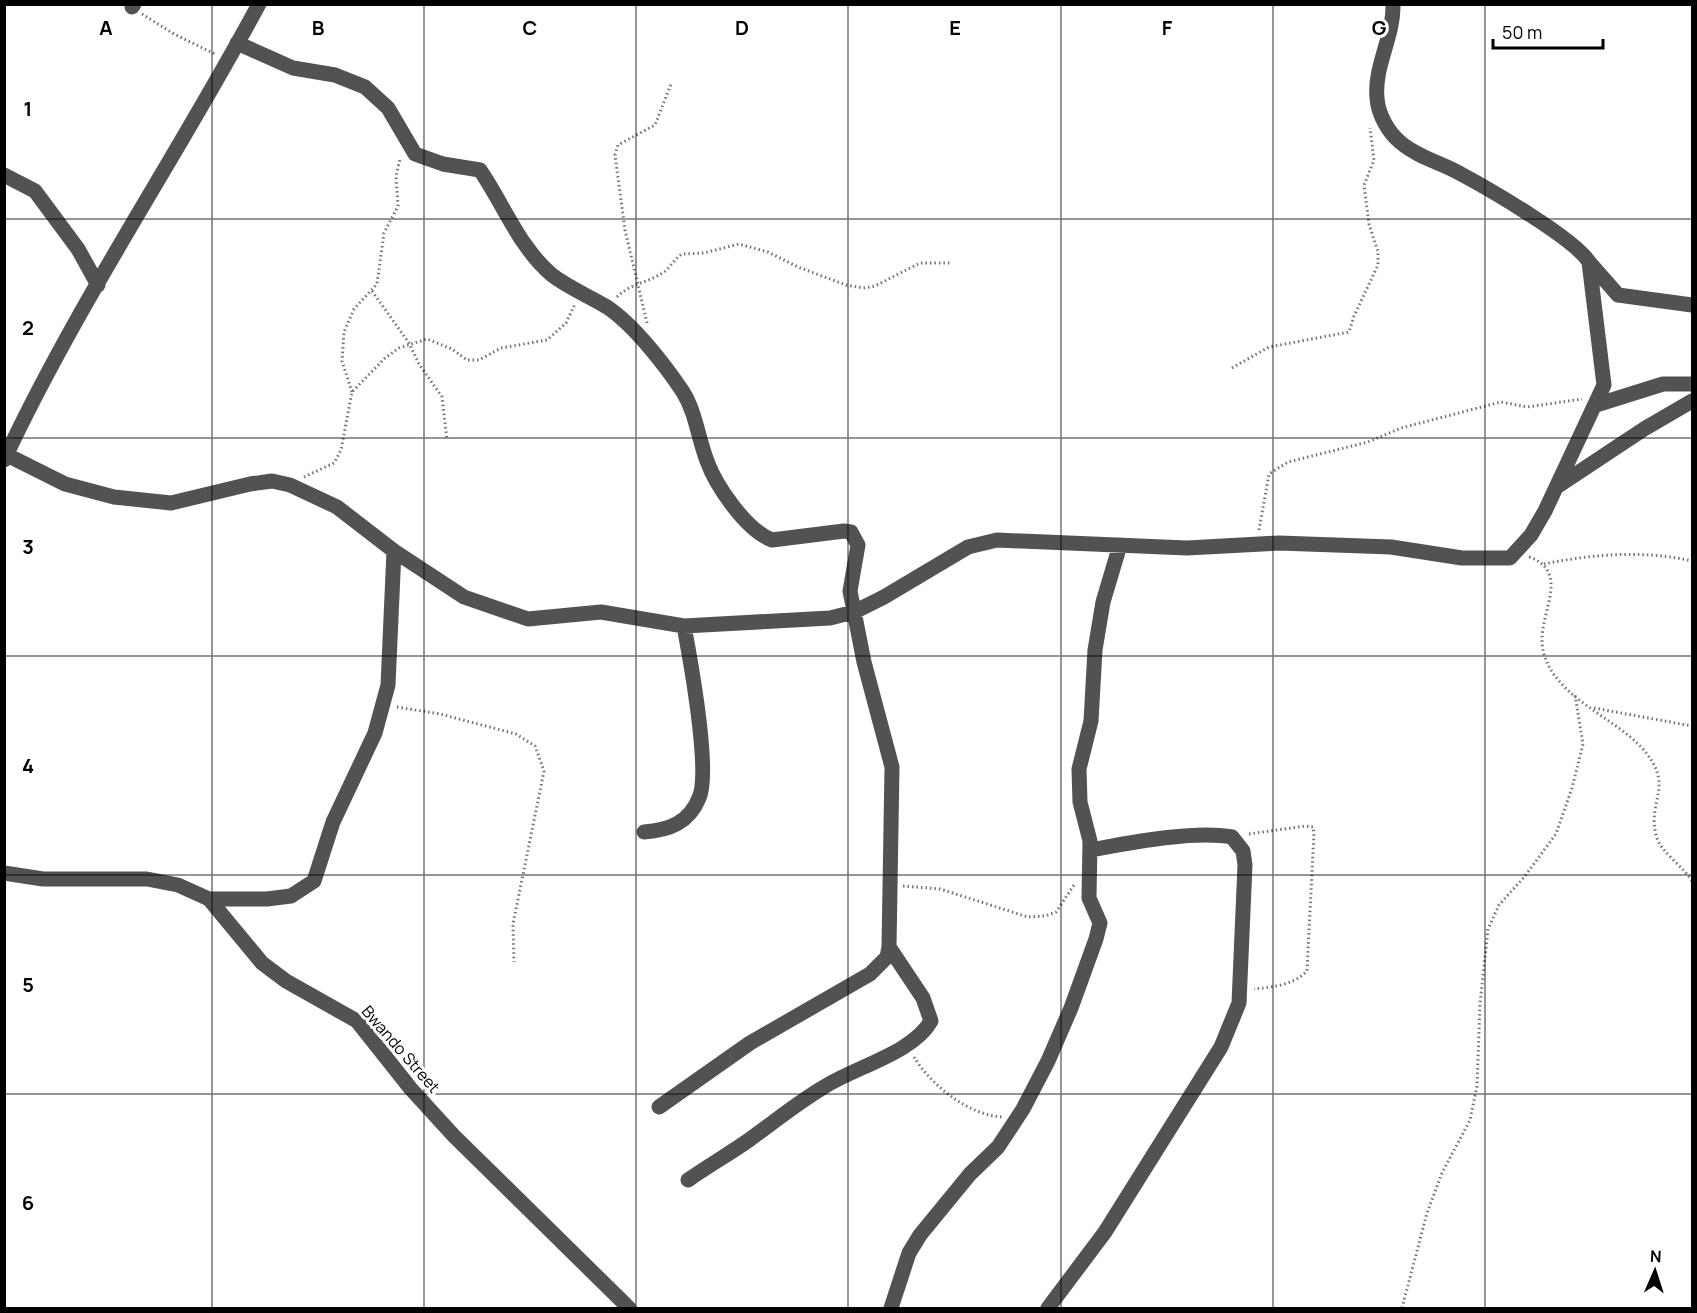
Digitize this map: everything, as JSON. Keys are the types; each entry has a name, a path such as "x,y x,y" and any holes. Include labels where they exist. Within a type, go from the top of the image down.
{"street":[{"path":"259,4 98,285 6,457 65,484 114,497 171,503 250,484 272,481 290,485 337,507 394,551 464,597 528,619 601,612 684,626 807,620 854,612 968,547 997,540 1187,548 1256,544 1391,547 1462,558 1510,558 1531,535 1558,487 1604,385 1604,367 1589,262"},
{"path":"1393,4 1394,24 1377,73 1377,100 1386,127 1401,143 1461,173 1561,235 1584,253 1606,284 1618,294 1692,305"},
{"path":"237,43 293,68 335,75 365,87 388,108 415,154 426,160 480,170 510,224 552,274 622,318 683,393 693,411 706,460 716,482 762,537 772,540 844,531 850,532 855,537 858,545 850,591 892,767 887,957 870,974 750,1043 659,1107"},
{"path":"4,175 35,191 78,249 98,285"},
{"path":"1598,402 1663,384 1692,384"},
{"path":"1558,487 1644,429 1692,401"},
{"path":"891,1308 909,1253 920,1235 969,1174 998,1148 1017,1118 1053,1050 1096,939 1100,923 1089,898 1090,857 1080,802 1079,769 1091,721 1095,650 1103,602 1120,545"},
{"path":"209,899 267,899 291,896 314,881 333,822 375,733 384,704 388,685 393,621 394,551"},
{"path":"644,832 667,830 688,815 700,797 703,775 684,626"},
{"path":"1048,1308 1105,1232 1188,1101 1221,1047 1239,1003 1245,865 1243,851 1232,837 1220,834 1190,837 1090,857"},
{"name":"Bwando Street","path":"4,873 43,879 147,879 178,885 209,899 262,963 286,981 357,1021 411,1089 454,1136 629,1308"},
{"path":"688,1180 827,1085 908,1045 926,1029 931,1021 923,998 889,947"}],"path":[{"path":"133,6 174,34 227,60"},
{"path":"648,326 625,230 615,155 618,145 655,125 671,84"},
{"path":"1232,368 1269,347 1349,332 1378,265 1378,252 1369,224 1364,185 1374,160 1370,128 1377,100"},
{"path":"352,392 342,361 344,332 354,309 377,284 384,233 398,206 396,176 405,139"},
{"path":"607,307 629,286 667,270 681,254 704,253 739,244 768,252 798,267 846,285 863,288 875,286 920,263 951,263"},
{"path":"372,291 409,343 418,364 442,397 447,440"},
{"path":"290,485 334,463 341,450 347,408 352,392 385,358 409,343 427,339 452,349 467,360 479,360 501,348 548,340 566,323 581,292"},
{"path":"1256,544 1269,474 1288,462 1368,442 1401,428 1500,402 1527,407 1569,399 1598,402"},
{"path":"1514,553 1544,564 1571,558 1621,556 1659,556 1692,561"},
{"path":"1544,564 1551,576 1551,590 1542,640 1545,659 1558,681 1621,727 1654,762 1661,783 1655,817 1656,835 1692,881"},
{"path":"1402,1308 1427,1213 1442,1173 1470,1120 1477,1086 1480,1005 1488,928 1499,905 1525,876 1556,834 1572,788 1583,744 1575,695"},
{"path":"384,704 440,714 516,734 535,746 544,771 513,924 514,962"},
{"path":"1591,707 1692,726"},
{"path":"1232,837 1305,826 1312,827 1314,833 1307,971 1300,978 1277,986 1240,991"},
{"path":"889,886 914,885 940,889 1028,916 1045,916 1056,912 1064,904 1090,857"},
{"path":"908,1045 916,1060 939,1088 980,1114 1017,1118"}]}
